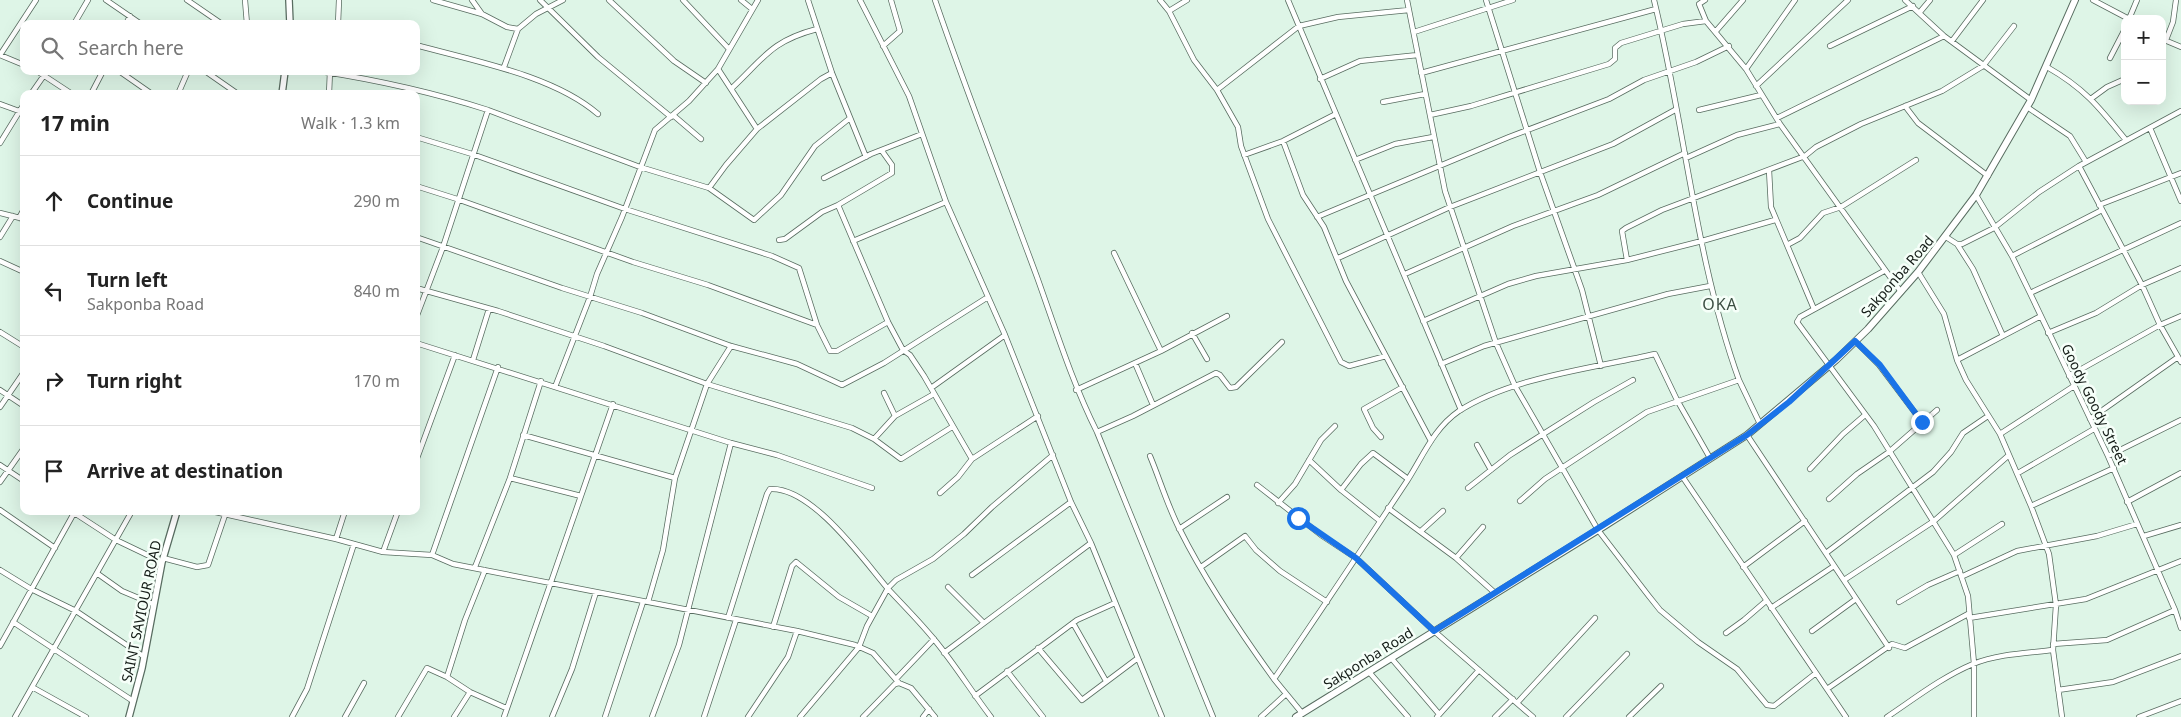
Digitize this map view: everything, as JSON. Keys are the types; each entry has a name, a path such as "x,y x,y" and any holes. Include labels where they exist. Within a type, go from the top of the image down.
{"main road":[{"name":"Sakponba Road","path":"1301,716 1747,435 1828,367 1855,341 1918,272 1976,195 2032,100 2075,0"}],"street":[{"path":"23,20 36,0"},
{"path":"76,20 88,0"},
{"path":"106,0 136,20"},
{"path":"187,0 216,20"},
{"path":"245,0 247,20"},
{"path":"290,0 290,20"},
{"path":"338,20 339,0"},
{"path":"433,0 482,14 507,27 518,29"},
{"path":"472,0 482,14"},
{"path":"540,0 598,57 701,138"},
{"path":"504,67 518,29 547,8 563,0"},
{"path":"608,0 674,61 706,83"},
{"path":"682,0 729,49"},
{"path":"741,0 752,9"},
{"path":"555,386 655,130 672,116 718,69 758,0"},
{"path":"808,0 832,73 866,157"},
{"path":"860,0 909,96 946,202 1005,335 1071,502 1091,543 1162,717"},
{"path":"883,46 900,30 891,0"},
{"path":"935,0 1076,390 1097,432 1213,717"},
{"path":"1160,0 1169,11 1194,60 1217,90 1238,127 1244,155 1268,219 1341,362 1349,366 1386,356"},
{"path":"1169,11 1187,0"},
{"path":"1288,0 1320,80 1405,274 1461,410"},
{"path":"1407,0 1430,115 1438,168 1496,343 1515,386 1542,435 1564,468 1598,530 1660,610 1698,642 1737,669 1767,705 1774,706 1816,673"},
{"path":"1486,0 1540,172 1575,268 1590,317 1601,366"},
{"path":"1414,32 1512,0"},
{"path":"1654,0 1710,286 1723,335 1739,380 1760,424"},
{"path":"1705,0 1699,4 1706,21 1716,30 1746,68 1780,124 1805,156 1900,292"},
{"path":"1716,30 1743,0"},
{"path":"1746,68 1795,0"},
{"path":"1756,86 1848,0"},
{"path":"1905,0 1944,36 2032,100"},
{"path":"1920,12 1930,0"},
{"path":"1952,41 1983,0"},
{"path":"2093,0 2121,15"},
{"path":"2131,15 2137,0"},
{"path":"2166,36 2173,22 2176,0"},
{"path":"1830,46 1913,6"},
{"path":"1421,73 1656,9"},
{"path":"1217,90 1299,26 1338,17 1409,10"},
{"path":"128,20 130,16"},
{"path":"1430,115 1471,106 1608,64 1615,59 1614,51 1618,45 1661,31 1706,21"},
{"path":"20,24 0,55 20,63"},
{"path":"1627,260 1622,231 1662,210 1805,156 1816,147 1861,124 1942,91 1983,66 2014,26"},
{"path":"732,88 760,58 774,47 793,35 817,29"},
{"path":"1776,118 1944,36"},
{"path":"2110,58 2121,36"},
{"path":"2166,41 2181,47"},
{"path":"420,46 482,64 504,67 586,104 598,114"},
{"path":"1317,218 1527,130 1609,99 1644,80 1669,72 1729,46"},
{"path":"1320,80 1360,61 1418,55"},
{"path":"2047,67 2068,79 2092,98 2126,139"},
{"path":"718,69 757,129"},
{"path":"709,188 757,129 821,79 832,73"},
{"path":"34,90 45,75"},
{"path":"48,75 67,90"},
{"path":"94,90 100,75"},
{"path":"125,75 146,90"},
{"path":"180,90 186,75"},
{"path":"210,75 227,90"},
{"path":"283,90 285,75"},
{"path":"329,90 330,75"},
{"path":"350,75 414,88 488,110 640,167 709,188 750,218 757,219 781,194 815,146 846,124 850,118"},
{"path":"2092,98 2121,80"},
{"path":"1383,102 1425,94"},
{"path":"1699,110 1762,95"},
{"path":"0,104 19,111 0,143"},
{"path":"1905,106 1918,123 1988,176"},
{"path":"2027,107 2070,136 2086,162"},
{"path":"420,309 443,247 457,199 488,110"},
{"path":"1338,258 1450,207 1613,144 1676,110"},
{"path":"1957,244 1962,244 1994,228 2039,192 2078,166 2181,111"},
{"path":"1244,155 1282,141 1336,114"},
{"path":"846,124 852,124"},
{"path":"1405,274 1512,226 1556,212 1598,195 1685,155 1742,133 1780,124"},
{"path":"2150,128 2181,201"},
{"path":"824,178 866,157 922,134"},
{"path":"1355,160 1395,144 1432,137"},
{"path":"420,138 472,154 625,209 772,256 799,268 817,325 827,348 834,353 888,322"},
{"path":"1282,141 1303,195 1338,258 1346,281 1431,441"},
{"path":"779,240 785,239 822,212 838,205 892,173 892,165 882,151"},
{"path":"1787,246 1800,238 1823,213 1841,207 1916,160"},
{"path":"2078,166 2124,250 2160,325 2181,362"},
{"path":"1770,170 1769,201 1775,220 1814,309"},
{"path":"2012,256 2100,207 2181,173"},
{"path":"420,187 606,252 708,285 817,325"},
{"name":"Goody Goody Street","path":"1976,195 2012,256 2114,468 2181,628"},
{"path":"853,241 946,202"},
{"path":"838,205 888,322 903,350 910,355 931,388 972,459"},
{"path":"0,213 20,218"},
{"path":"0,237 13,216"},
{"path":"1423,320 1508,284 1536,276 1627,260 1775,220"},
{"path":"2030,293 2181,223"},
{"path":"1946,237 1957,244 1977,277 2003,336"},
{"path":"420,238 590,297 642,312 731,346 797,364 842,385 903,350 988,297"},
{"path":"1114,253 1161,351"},
{"path":"0,261 20,270"},
{"path":"2048,333 2096,313 2142,285 2181,268"},
{"path":"1884,271 1847,293 1800,317 1797,322 1828,367 1865,415 1954,555 1968,596 1974,664 1972,716"},
{"path":"1918,272 1944,314 1957,360 1966,380 2000,434 2018,474 2049,554 2056,605 2053,647 2062,717"},
{"path":"1441,364 1464,353 1496,343 1668,294 1710,286"},
{"path":"420,289 489,308 707,384 852,428 874,439 902,459 952,427"},
{"path":"473,360 489,308"},
{"path":"1076,390 1161,351 1227,316"},
{"path":"1957,360 2041,316"},
{"path":"2069,376 2160,325 2181,316"},
{"path":"0,332 20,344"},
{"path":"1192,333 1207,359"},
{"path":"931,388 1005,335"},
{"path":"1855,341 1880,365 1922,422"},
{"path":"1097,432 1216,373 1220,375 1230,388 1236,387 1282,342"},
{"path":"420,344 777,455 872,488"},
{"path":"605,717 663,550 674,478 707,384 731,346"},
{"path":"1274,679 1327,602 1431,441 1445,422 1461,410 1515,386 1554,375 1655,354 1677,400 1710,458"},
{"path":"420,450 455,355"},
{"path":"2090,419 2178,356"},
{"path":"1135,363 1153,405"},
{"path":"432,555 498,367"},
{"path":"0,407 20,378"},
{"path":"1468,488 1510,455 1633,380"},
{"path":"1520,501 1545,479 1647,412 1739,380"},
{"path":"475,567 510,478 541,381"},
{"path":"2000,434 2074,386"},
{"path":"1381,437 1373,428 1364,410 1403,387"},
{"path":"0,390 20,403"},
{"path":"884,393 895,416"},
{"path":"874,439 895,416 934,394"},
{"path":"504,717 613,404"},
{"path":"1830,499 1857,474 1889,452 1937,410"},
{"path":"1810,469 1843,434 1865,415"},
{"path":"940,493 958,477 972,459 1038,416"},
{"path":"1826,553 1933,472 1951,452 1963,433 1988,416"},
{"path":"2108,456 2181,420"},
{"path":"1278,503 1295,484 1327,431 1335,426"},
{"path":"2018,474 2094,428"},
{"path":"523,435 674,478"},
{"path":"1747,435 1889,648"},
{"path":"652,717 679,645 731,442"},
{"path":"1477,446 1491,470"},
{"path":"0,482 20,453"},
{"path":"1341,490 1372,453 1408,479"},
{"path":"800,717 859,647 872,616 888,588 896,580 933,558 964,534 1053,455"},
{"path":"1844,580 1934,521 2009,455"},
{"path":"1150,456 1179,529 1201,567 1274,679 1301,716"},
{"path":"1309,460 1341,490 1380,521"},
{"path":"0,465 20,479"},
{"path":"2031,506 2114,468"},
{"path":"2127,502 2181,473"},
{"path":"1682,476 1846,717"},
{"path":"510,478 581,496"},
{"path":"1257,484 1278,503 1356,558 1434,631 1533,717"},
{"path":"728,618 767,494 770,490 776,489 799,498 815,509 865,559 888,588 934,639 992,717"},
{"path":"1179,529 1227,496"},
{"path":"972,575 1071,502"},
{"path":"1388,508 1456,558 1495,593"},
{"path":"0,510 55,548"},
{"path":"1421,531 1443,512"},
{"path":"0,646 72,515"},
{"path":"78,515 116,540 163,560 197,567 208,565 225,515 336,539 383,552 432,555 453,564 796,631 859,647 873,653 897,681 911,688 935,717"},
{"path":"15,717 98,574 130,515"},
{"name":"SAINT SAVIOUR ROAD","path":"129,717 144,656 163,560 176,515"},
{"path":"336,539 344,515"},
{"path":"383,552 397,515"},
{"path":"1743,567 1805,522"},
{"path":"1954,555 2002,524"},
{"path":"1899,602 1928,585 1962,574 2010,553 2097,536 2137,524"},
{"path":"2144,536 2181,525"},
{"path":"1456,558 1483,527"},
{"path":"1201,567 1245,536 1256,550 1280,571 1327,602"},
{"path":"944,653 1091,543"},
{"path":"292,717 307,688 354,544"},
{"path":"1827,689 1893,644 1902,649 1905,648 1969,616 2056,605 2086,599 2181,561"},
{"path":"773,626 792,566 796,562 839,597 872,616"},
{"path":"1771,608 1834,566"},
{"path":"0,570 32,589 76,611 144,656"},
{"path":"447,677 465,620 485,570"},
{"path":"98,574 122,591 153,604"},
{"path":"948,587 984,623"},
{"path":"552,717 572,669 596,592"},
{"path":"1812,631 1856,599"},
{"path":"1726,633 1766,601"},
{"path":"975,696 1073,623 1115,603"},
{"path":"1887,717 1936,684 1974,664 2053,647 2107,640 2175,610"},
{"path":"1495,717 1515,701 1595,618"},
{"path":"704,717 736,620"},
{"path":"13,622 53,651 133,701"},
{"path":"1073,623 1106,681"},
{"path":"748,717 788,657 796,631"},
{"path":"863,717 934,639"},
{"path":"1038,648 1082,700 1138,658"},
{"path":"1566,717 1627,654"},
{"path":"2058,690 2113,682 2181,656"},
{"path":"1392,659 1438,716 1479,670"},
{"path":"398,717 427,668 447,677 470,692 506,708"},
{"path":"1007,671 1043,717"},
{"path":"1369,672 1408,717"},
{"path":"345,717 364,683"},
{"path":"1629,717 1661,686"},
{"path":"32,687 86,717"},
{"path":"454,717 470,692"},
{"path":"1261,717 1286,694"},
{"path":"2139,717 2181,701"},
{"path":"923,717 929,709"}],"district":[{"name":"OKA","path":"1720,304"}],"route":[{"path":"1298,518 1356,558 1434,631 1747,435 1789,402 1855,341 1880,365 1922,422"}]}
